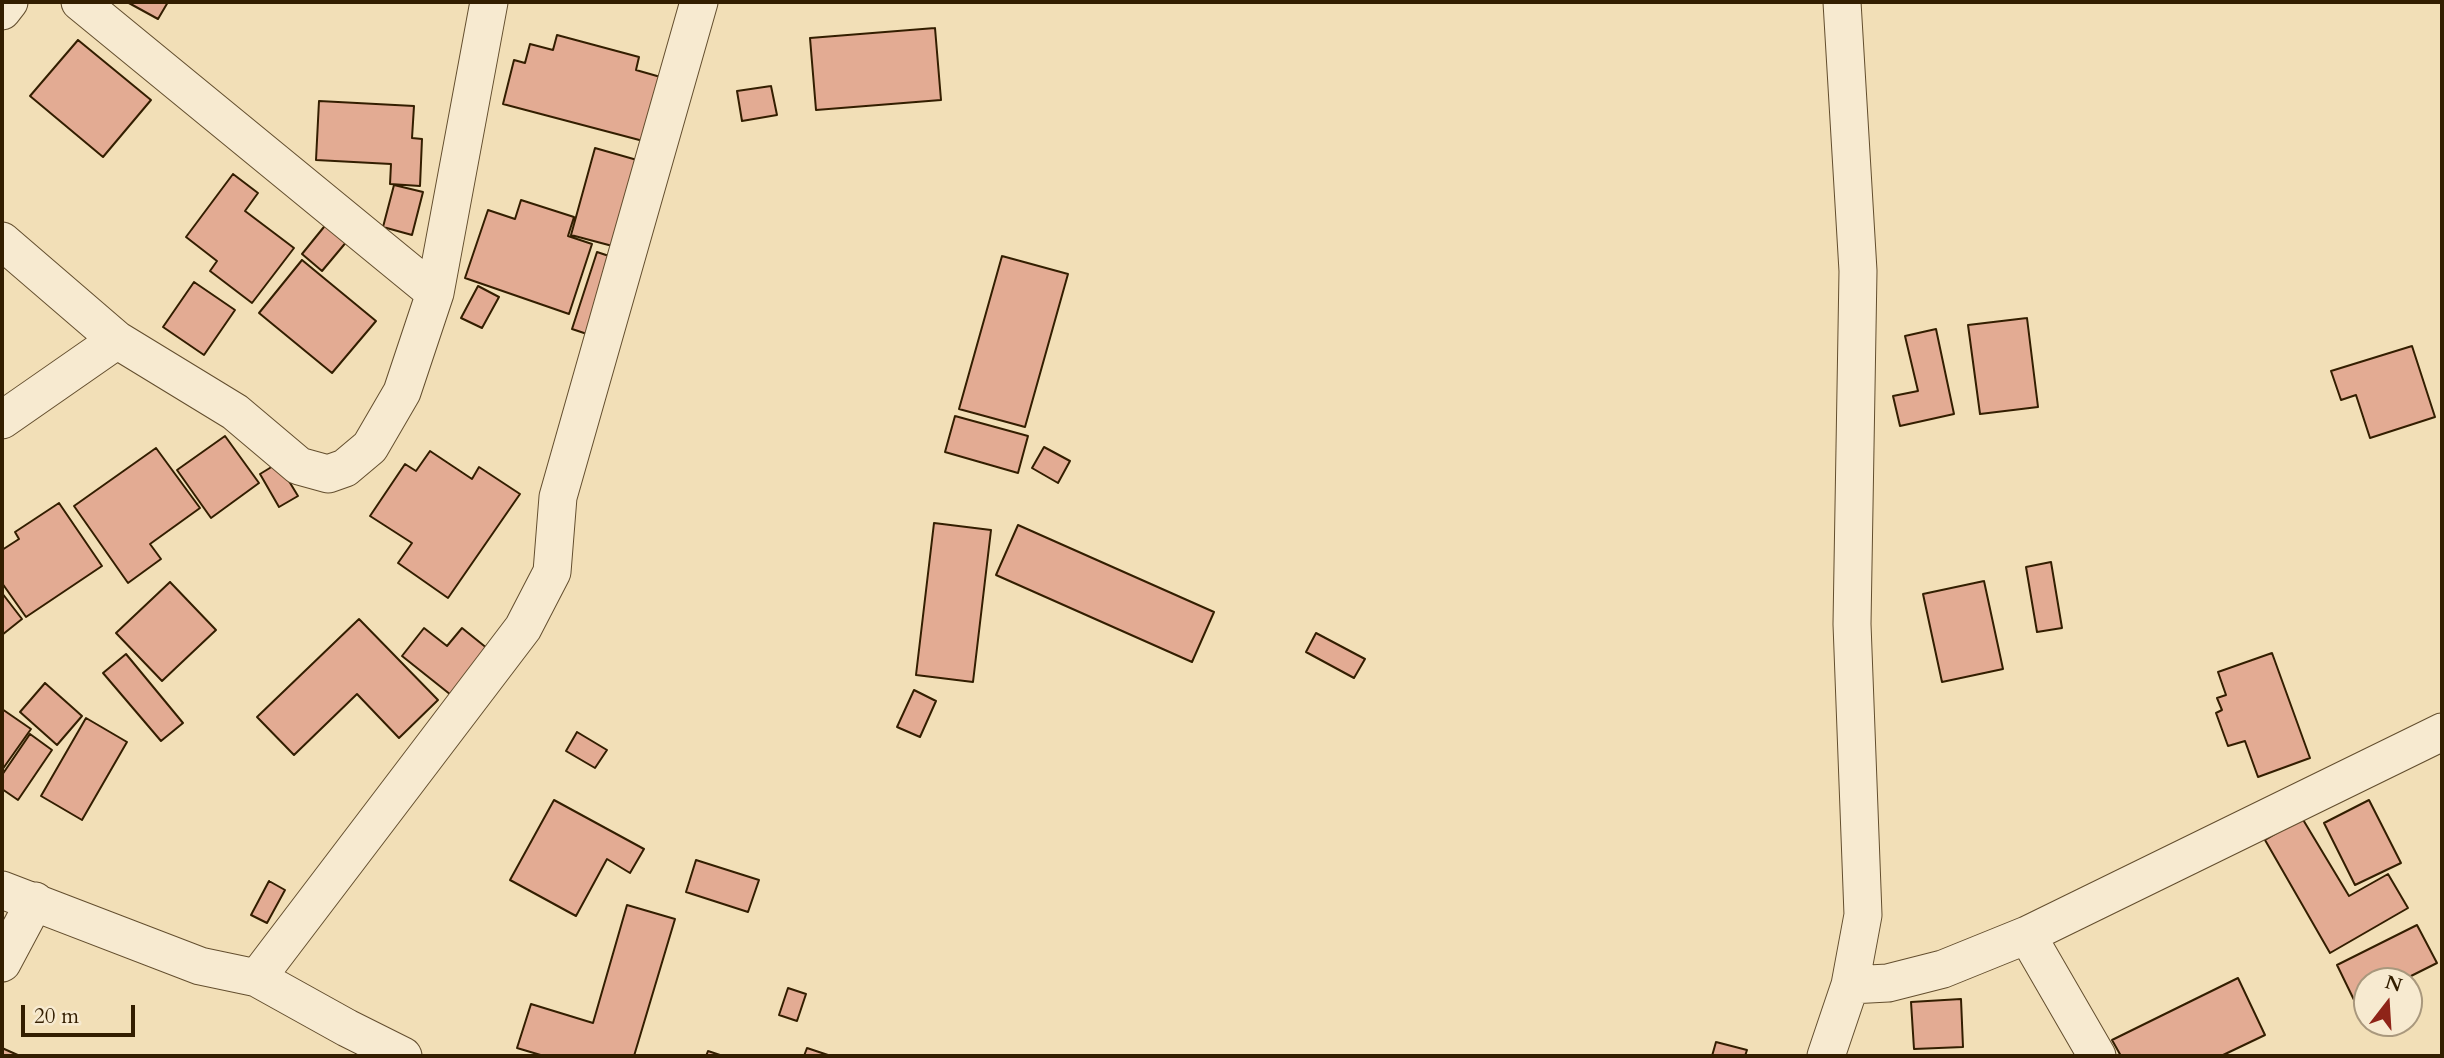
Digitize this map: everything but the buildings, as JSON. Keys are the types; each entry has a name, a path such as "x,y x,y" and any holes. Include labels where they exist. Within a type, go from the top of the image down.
{"street":[{"path":"2,11 9,2"},
{"path":"80,2 435,293"},
{"path":"2,241 117,340 235,412 299,466 328,474 345,468 370,447 402,392 435,293 489,2"},
{"path":"257,978 523,628 552,572 558,497 699,2"},
{"path":"1826,1056 1850,985 1863,915 1852,624 1858,271 1842,2"},
{"path":"2,420 117,340"},
{"path":"1850,985 1888,983 1943,969 2027,935 2442,732"},
{"path":"2,963 18,896 200,966 257,978 403,1056"},
{"path":"2027,935 2097,1056"}]}
